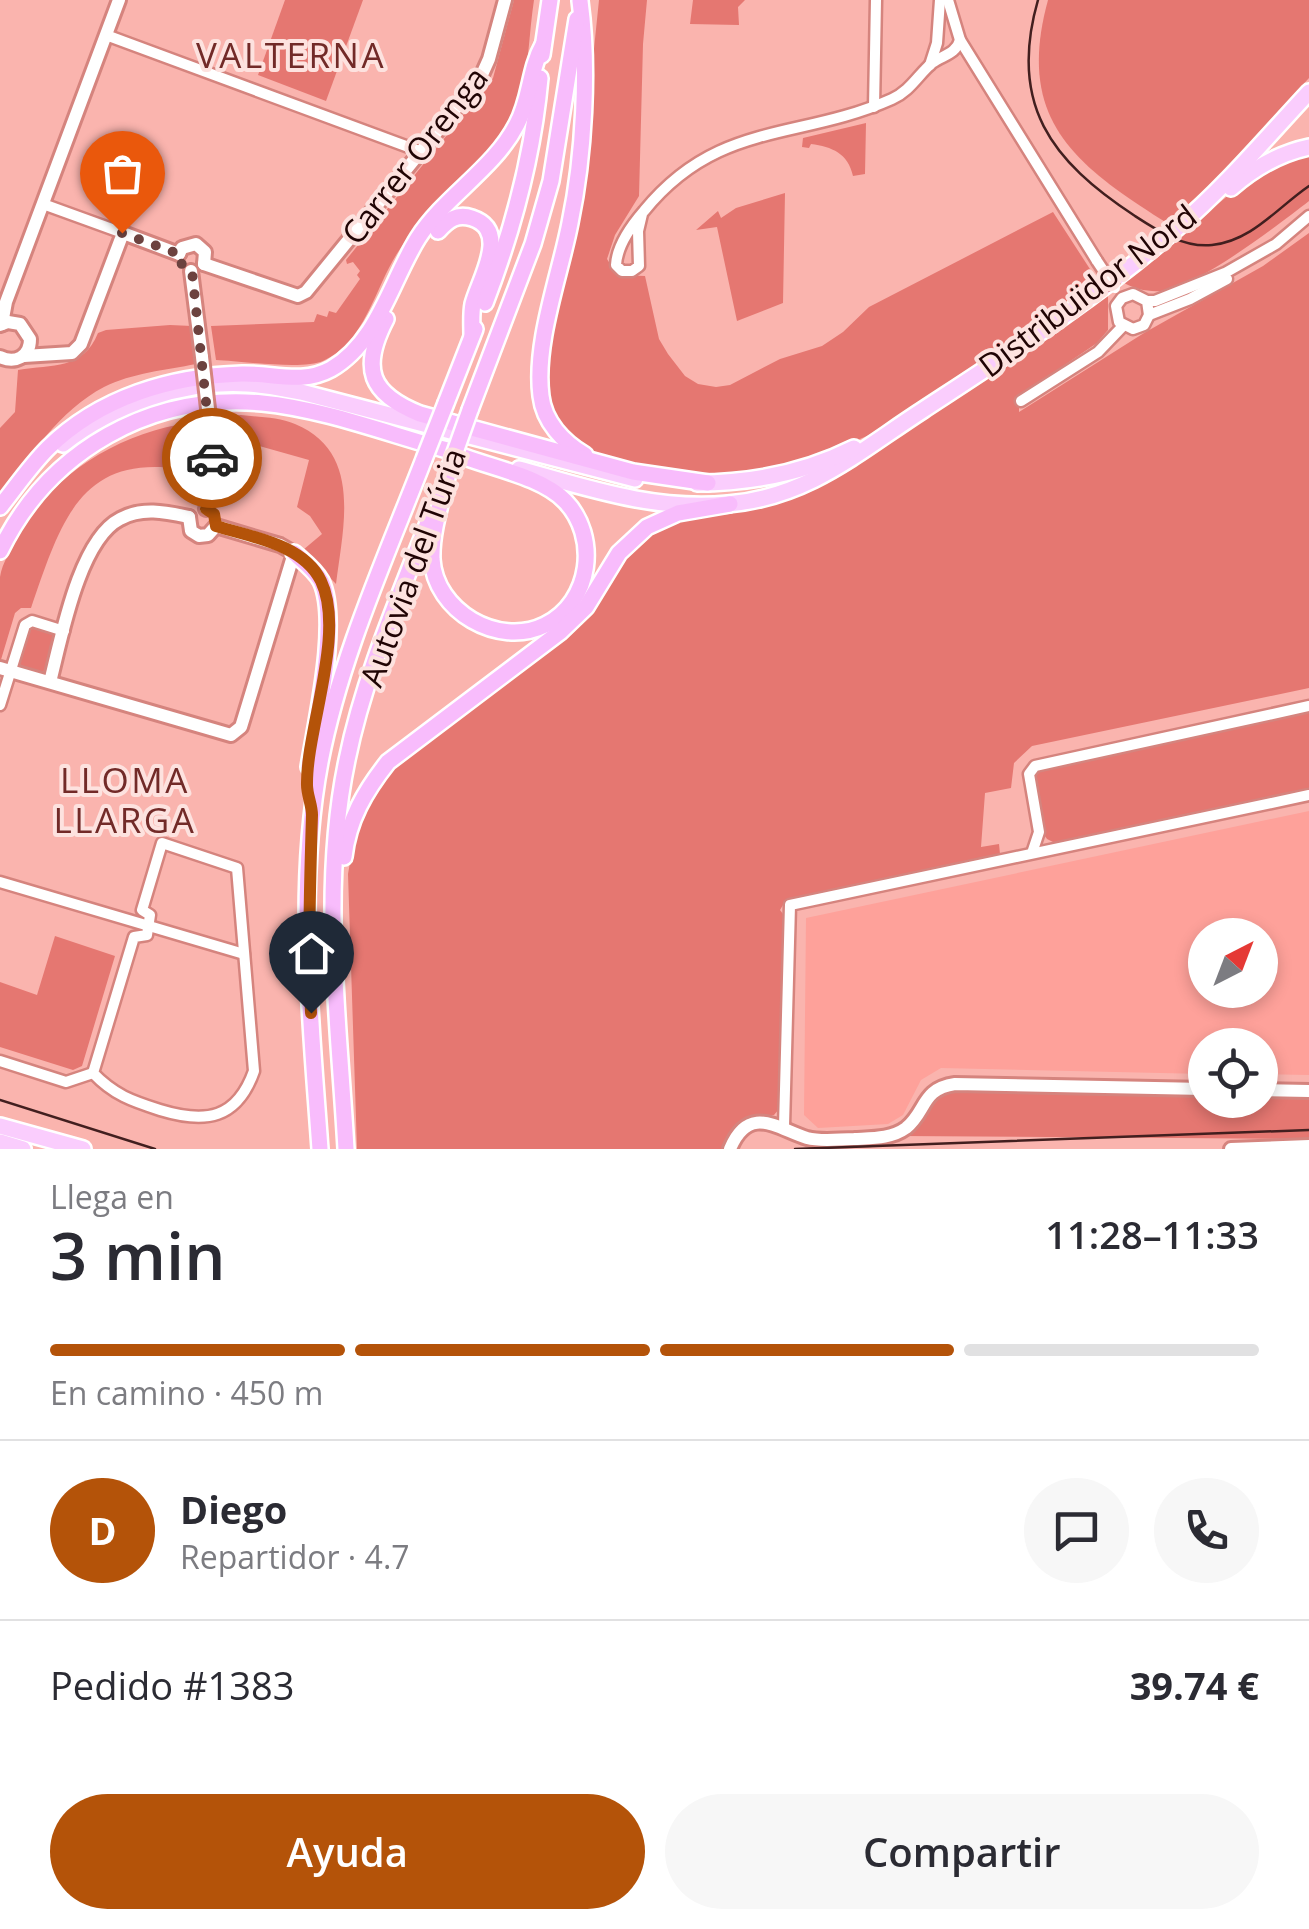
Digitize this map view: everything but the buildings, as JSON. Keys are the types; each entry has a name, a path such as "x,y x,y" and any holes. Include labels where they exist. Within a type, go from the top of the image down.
{"highway":[{"name":"Autovia del Túria","path":"320,1149 308,934 312,810 321,758 346,667 508,238 535,130 550,0"},
{"name":"Autovia del Túria","path":"346,1147 332,900 339,809 370,676 534,244 562,123 580,1"},
{"path":"580,1 586,46 572,217 541,356 540,380 541,401 558,435 597,462"},
{"path":"4,502 31,466 65,432 97,410 125,398 166,383 208,376 308,378 346,360 372,328 420,236 504,146 527,102 534,60 543,45"},
{"path":"472,336 472,307 491,256 491,239 481,221 467,216 449,219 426,244 379,332 372,367 382,393 393,403 420,414 633,472 708,483"},
{"name":"Distribuïdor Nord","path":"0,550 36,492 78,453 127,424 189,406 229,402 282,406 448,450"},
{"path":"448,450 475,464 537,481 554,491 578,518 588,550 586,569 572,600 545,626 519,631 488,629 462,614 440,588 432,560 449,469"},
{"path":"332,900 342,878 352,820 366,789 388,762 560,632 586,607 619,554 646,528 678,513 730,504"},
{"path":"294,553 321,580 326,601 323,687 306,786 312,810"}],"main road":[{"name":"Distribuïdor Nord","path":"448,450 636,500 730,504 768,498 812,483 1072,310 1180,226 1309,92"},
{"path":"1180,226 1199,216 1255,169 1290,152 1309,148"},
{"name":"Distribuïdor Nord","path":"4,502 52,453 107,416 178,390 247,384 302,392 642,481 708,483 754,479 841,455 894,429"},
{"path":"0,1126 83,1149"},
{"path":"0,1142 24,1149"}],"street":[{"path":"24,356 30,345 29,333 14,322 1,325 6,302 119,0"},
{"name":"Carrer Orenga","path":"198,268 298,296 306,292 480,79 505,0"},
{"path":"874,107 876,0"},
{"path":"930,64 944,0"},
{"path":"944,0 959,37 994,98 1115,288 1127,295 1138,295 1147,302 1150,315"},
{"path":"938,39 950,29 959,37"},
{"path":"106,36 422,152"},
{"path":"642,214 639,266 632,272 622,270 616,265 616,255 642,214 656,197 707,155 738,142 874,107 898,97 930,64 951,52 959,37"},
{"path":"938,39 942,50 965,61 994,98"},
{"path":"43,204 179,254"},
{"path":"1115,288 1116,317 1123,326 1139,328 1150,315 1190,300 1227,278 1309,216"},
{"path":"0,356 13,360 72,353 81,344 122,233"},
{"path":"198,268 179,262 182,248 196,244 204,252 198,268 213,486 206,509"},
{"path":"1147,302 1188,289 1255,257"},
{"path":"1116,306 1127,295"},
{"path":"1021,402 1098,352 1123,326"},
{"path":"206,509 214,514 216,526 208,536 199,536 188,527 189,517 196,510 206,509"},
{"path":"50,682 88,558 100,536 118,520 138,512 161,511 189,517"},
{"path":"6,669 230,735 241,727 294,553 216,526"},
{"path":"0,705 6,669 25,625 32,621 64,631"},
{"path":"1056,848 1039,832 1028,774 1034,766 1309,706"},
{"path":"804,1149 787,1128 790,906 1309,794"},
{"path":"1032,853 1039,832"},
{"path":"162,843 238,868 254,1071 246,1093 230,1109 202,1119 185,1118 119,1097 93,1073 134,937 147,935 150,926 150,916 142,910 162,843"},
{"path":"0,882 244,954"},
{"path":"0,1061 66,1082 93,1073"},
{"path":"730,1149 749,1126 772,1122 816,1140 891,1136 910,1124 933,1092 955,1084 1188,1089"},
{"path":"1278,1090 1309,1091"},
{"path":"1231,1149 1309,1146"}],"shaded area":[{"path":"285,0 363,0 326,101 258,75"},
{"path":"514,0 534,0 523,87 512,118 483,156 413,231 391,263 369,311 350,340 338,352 314,364 216,360 211,326 314,322 317,314 327,317 329,311 336,313 360,279 360,271 346,260 493,78"},
{"path":"599,0 647,0 639,196 615,235 607,259 617,275 645,276 659,339 685,376 698,384 730,385 780,359 822,346 869,307 1053,212 1099,283 974,371 881,430 813,459 766,472 682,478 592,455 558,424 548,401 545,377 576,224"},
{"path":"693,0 745,0 738,7 739,25 690,24"},
{"path":"1048,0 1309,0 1309,78 1218,178 1167,223 1105,181 1061,135 1047,108 1040,77 1040,42"},
{"path":"866,123 865,174 853,176 847,162 832,149 811,144 809,148 802,147 803,138"},
{"path":"1309,151 1309,201 1258,239 1177,287 1151,291 1123,282 1253,175"},
{"path":"785,193 783,303 737,321 717,227 696,230 718,211 721,218 736,208"},
{"path":"1309,233 1309,688 1032,746 1014,763 1011,788 985,793 981,847 999,844 1000,854 786,900 780,910 783,914 779,1109 774,1115 742,1123 723,1149 357,1149 348,874 357,822 371,791 396,764 584,619 604,594 622,559 668,524 771,504 838,477 1108,296 1108,330 1097,343 1019,396 1019,412 1144,333 1263,266"},
{"path":"192,326 196,364 126,378 88,397 46,435 0,495 0,428 15,412 18,370 75,359 92,345 98,333 106,330"},
{"path":"241,415 295,424 317,437 331,453 344,493 336,584 303,550 322,534 310,516 297,507 309,460 224,436 221,416"},
{"path":"202,421 206,459 201,473 161,467 129,470 104,479 84,496 54,544 31,608 15,613 0,663 1,572 34,511 74,472 121,443 174,425"},
{"path":"35,625 55,632 57,637 47,669 40,673 19,663 28,629"},
{"path":"1309,710 1309,790 1055,843 1042,832 1033,776 1036,770"},
{"path":"1309,811 1309,1075 1278,1074 1278,1028 1188,1028 1188,1074 941,1068 921,1080 903,1115 888,1124 818,1128 804,1115 806,918"},
{"path":"55,936 115,956 82,1066 73,1070 0,1047 0,982 37,995"},
{"path":"953,1088 1188,1094 1188,1118 1278,1118 1278,1095 1309,1095 1309,1139 901,1136 931,1099"}],"tram line":[{"path":"1038,0 1030,37 1029,70 1033,100 1044,126 1080,174 1135,216 1181,241 1212,245 1252,230 1309,186"},
{"path":"0,1100 155,1149"},
{"path":"795,1149 1309,1130"}],"way so far":[{"path":"122,233 179,254 179,262 192,271 212,458"}],"district":[{"name":"VALTERNA","path":"291,54"},
{"name":"LLOMA LLARGA","path":"125,799"}],"route":[{"path":"212,458 213,486 206,509 214,514 216,526 294,553 321,580 326,601 323,687 306,786 312,810 308,934 311,1013"}]}
